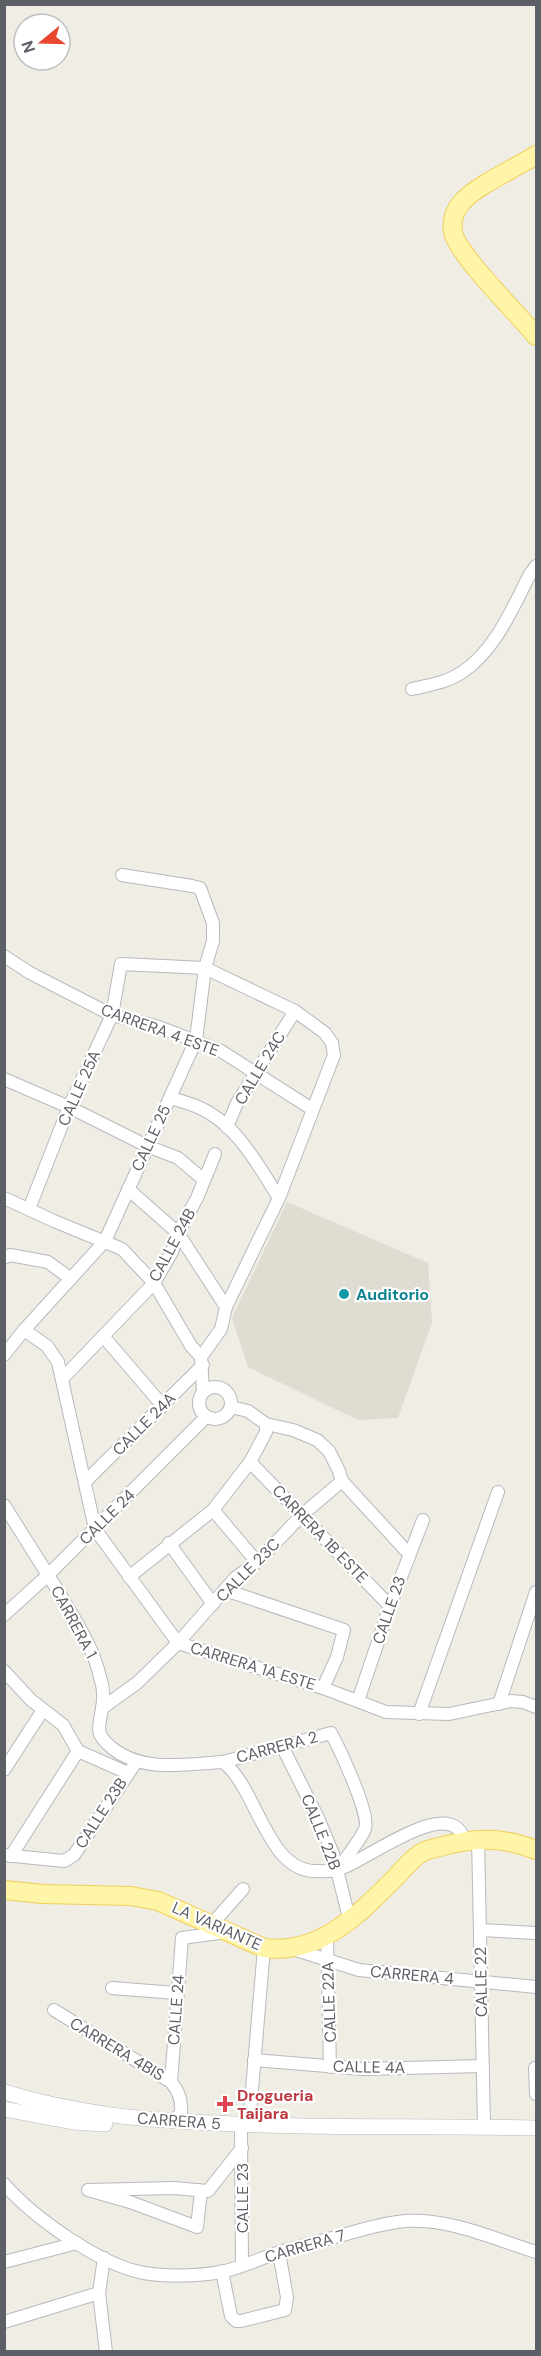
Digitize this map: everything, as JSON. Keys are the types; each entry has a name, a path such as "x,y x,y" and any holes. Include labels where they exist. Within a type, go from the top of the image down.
{"main road":[{"path":"537,155 472,194 462,203 452,224 453,234 468,258 537,336"},
{"name":"LA VARIANTE","path":"4,1890 43,1894 131,1896 167,1904 264,1948 279,1950 327,1936 350,1922 421,1853 471,1839 508,1841 537,1851"}],"street":[{"path":"412,689 442,682 461,673 480,656 500,632 530,573 537,566"},
{"name":"CALLE 25","path":"6,1349 105,1241 196,1040 205,968 212,951 213,923 200,888 122,875"},
{"name":"CARRERA 4 ESTE","path":"4,956 30,973 111,1015 159,1027 221,1051 312,1109"},
{"name":"CALLE 25A","path":"29,1209 69,1107 111,1015 121,964 205,968"},
{"path":"205,968 295,1011"},
{"name":"CALLE 24A","path":"85,1482 163,1406 202,1361 222,1329 226,1307 279,1198 333,1055 332,1043 325,1033 295,1011"},
{"name":"CALLE 24C","path":"227,1127 237,1103 295,1011"},
{"path":"4,1079 69,1107 147,1146 178,1158 204,1180"},
{"path":"171,1098 200,1107 227,1127 249,1152 279,1198"},
{"name":"CALLE 24B","path":"63,1378 154,1283 172,1252 178,1233 197,1198 215,1154"},
{"path":"128,1189 178,1233 226,1307"},
{"path":"4,1198 122,1249 154,1283 202,1361 203,1392 199,1400 200,1409 206,1417 216,1419 225,1415 231,1407 225,1390 211,1387 203,1392"},
{"path":"4,1258 10,1255 48,1262 71,1279"},
{"name":"CARRERA 1A ESTE","path":"24,1330 47,1346 58,1362 95,1529 178,1643 323,1688 386,1712 458,1713 500,1704 523,1702 537,1707"},
{"path":"103,1336 163,1406"},
{"path":"231,1407 248,1411 266,1424 292,1430 316,1440 329,1451 342,1481 409,1554"},
{"name":"CALLE 24","path":"4,1615 95,1529 206,1417"},
{"path":"129,1576 213,1510 250,1462 266,1432 266,1424"},
{"name":"CARRERA 1B ESTE","path":"250,1462 390,1606"},
{"name":"CALLE 23C","path":"102,1708 136,1683 178,1643 235,1578 257,1562 302,1515 342,1481"},
{"path":"419,1714 498,1492"},
{"name":"CARRERA 1","path":"4,1505 77,1622 92,1653 101,1677 102,1708 97,1727 101,1736 132,1767 223,1762"},
{"path":"213,1510 257,1562"},
{"name":"CALLE 23","path":"358,1701 390,1606 423,1520"},
{"path":"169,1543 213,1604"},
{"path":"225,1590 344,1630 337,1657 323,1688"},
{"path":"500,1704 537,1592"},
{"path":"4,1671 43,1710 63,1725 78,1751 132,1767"},
{"path":"4,1770 43,1710"},
{"name":"CARRERA 2","path":"223,1762 331,1732 356,1788 366,1828 338,1870"},
{"name":"CALLE 22B","path":"282,1746 318,1818 338,1870 350,1922"},
{"path":"8,1856 78,1751"},
{"path":"223,1762 232,1768 275,1847 288,1861 309,1871 338,1870 414,1831 439,1822 455,1825 471,1839"},
{"name":"CALLE 23B","path":"8,1856 64,1861 74,1855 132,1767"},
{"name":"CALLE 22","path":"471,1839 480,1930 484,2127"},
{"path":"220,1928 243,1889"},
{"name":"CALLE 24","path":"173,2121 181,2114 175,2086 176,1993 182,1938 220,1928"},
{"path":"480,1930 537,1933"},
{"name":"CALLE 22A","path":"327,1936 330,2067"},
{"name":"CALLE 23","path":"242,2265 242,2148 254,2060 264,1948"},
{"name":"CARRERA 4","path":"290,1948 328,1958 359,1970 537,1987"},
{"path":"112,1988 176,1993"},
{"name":"CARRERA 4BIS","path":"54,2010 175,2086"},
{"name":"CALLE 4A","path":"254,2060 363,2069 483,2066"},
{"path":"535,2068 537,2094"},
{"name":"CARRERA 5","path":"4,2092 88,2113 245,2128 537,2128"},
{"name":"CARRERA 5","path":"4,2109 73,2122 384,2134 537,2133"},
{"path":"201,2191 197,2228 130,2202 88,2190 174,2188 208,2191 242,2148"},
{"name":"CARRERA 7","path":"4,2184 41,2218 76,2243 104,2258 144,2273 200,2274 222,2271 385,2224 406,2221 458,2227 497,2237 537,2252"},
{"path":"4,2262 76,2243"},
{"path":"222,2271 231,2316 236,2321 285,2310 287,2305 279,2253"},
{"path":"104,2258 99,2293 106,2352"},
{"path":"4,2322 99,2293"}],"shaded area":[{"path":"287,1202 428,1263 432,1323 398,1418 358,1420 248,1367 232,1318"}],"place":[{"name":"Auditorio","path":"344,1294"},
{"name":"Drogueria Taijara","path":"225,2104"}]}
